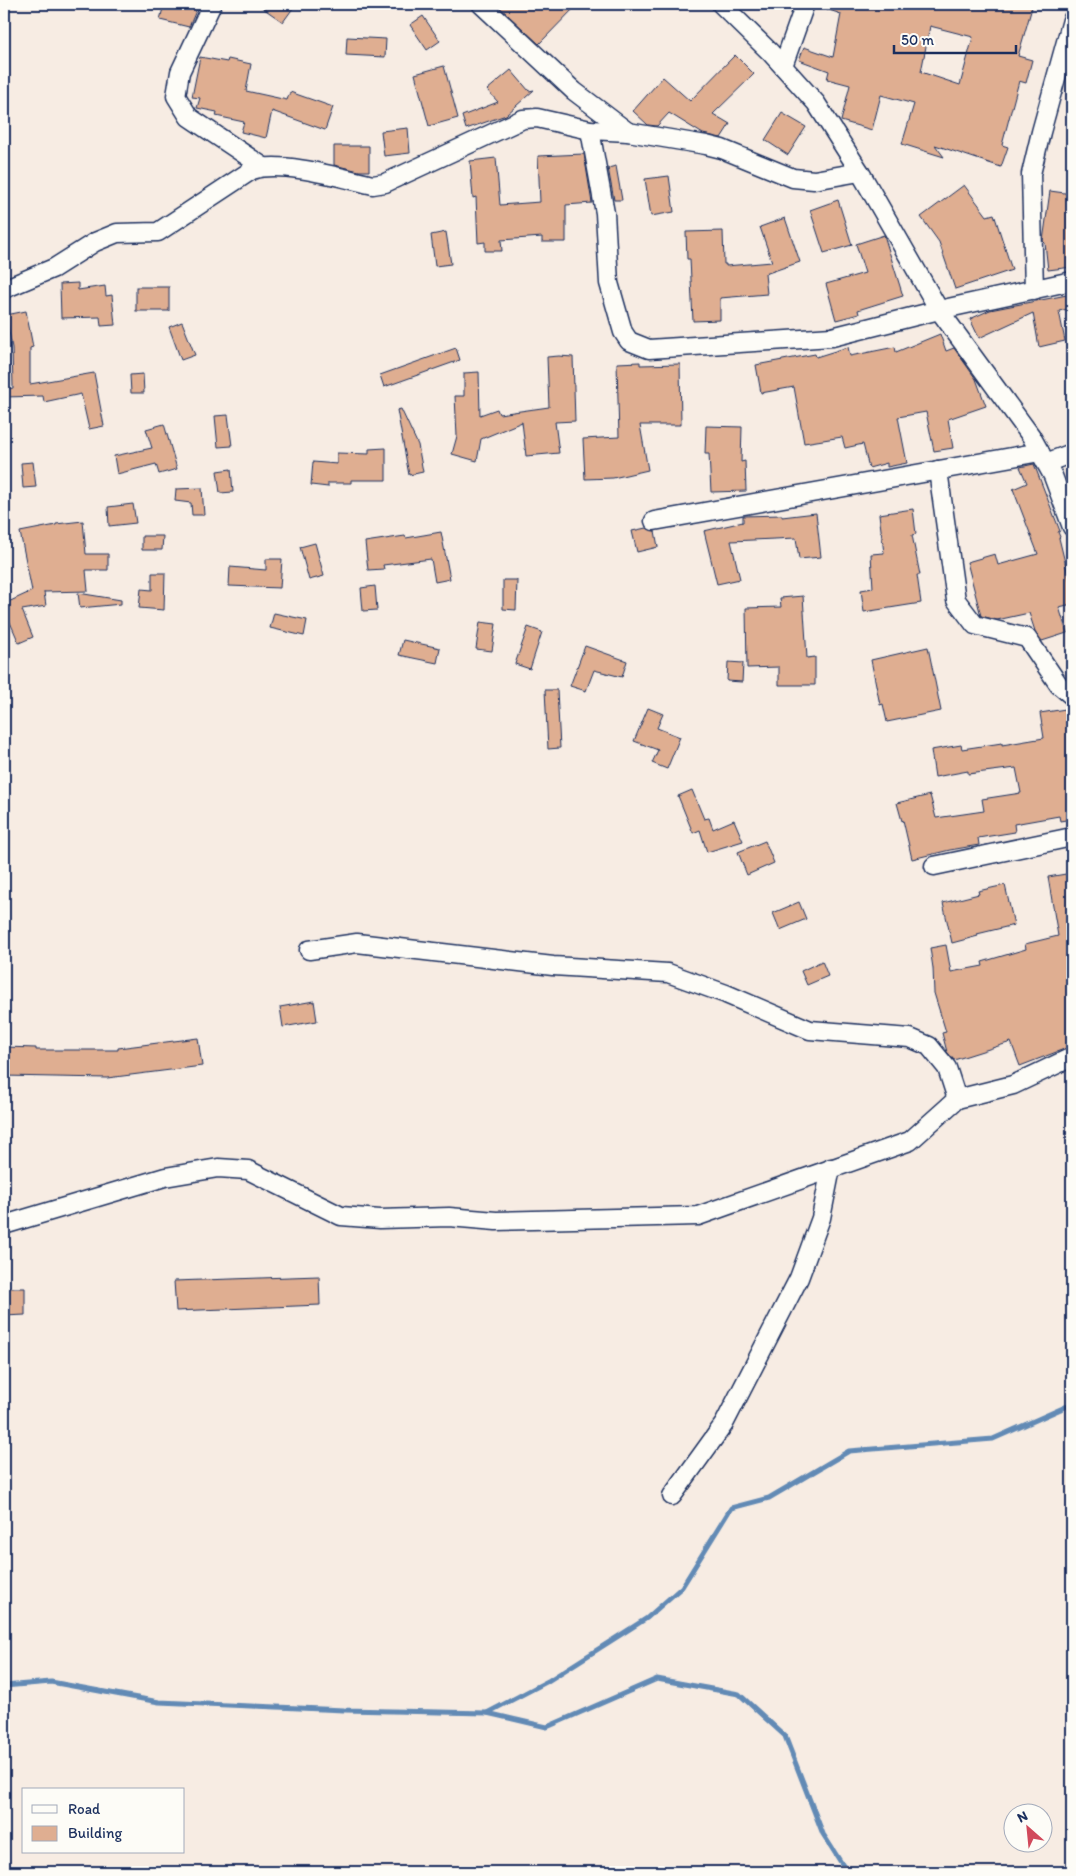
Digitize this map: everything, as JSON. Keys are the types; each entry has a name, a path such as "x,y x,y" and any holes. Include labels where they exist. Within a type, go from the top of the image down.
{"street":[{"path":"212,4 180,72 176,96 189,117 262,166"},
{"path":"481,4 574,91 628,132"},
{"path":"720,4 784,66 816,103 860,172 939,310 1031,436 1053,476 1072,527"},
{"path":"784,66 805,4"},
{"path":"1034,290 1031,174 1072,20"},
{"path":"4,289 54,268 95,242 116,233 158,232 252,170 262,166 282,166 373,185 385,183 523,119 537,118 590,130 628,132 714,147 792,178 814,180 860,172"},
{"path":"590,130 605,213 609,283 623,332 629,341 648,349 832,337 939,310 1072,281"},
{"path":"654,521 938,470 1072,453"},
{"path":"938,470 956,600 975,625 1027,638 1059,685 1072,696"},
{"path":"934,866 1072,837"},
{"path":"309,950 357,944 544,965 668,972 726,994 810,1030 910,1038 929,1046 947,1068 957,1099"},
{"path":"4,1225 165,1177 218,1168 248,1170 341,1216 380,1220 449,1217 496,1221 698,1216 910,1141 957,1099 1012,1084 1072,1057"},
{"path":"672,1496 724,1424 799,1278 820,1218 831,1168"}],"building":[{"path":"164,4 198,6 189,27 160,20"},
{"path":"257,4 296,4 283,22"},
{"path":"496,4 578,4 539,44"},
{"path":"817,4 1033,4 1018,56 1032,60 1026,83 1019,81 1002,145 1008,147 1001,167 935,145 944,157 902,144 914,104 881,95 872,130 841,121 850,85 827,79 829,71 799,60 804,47 833,57 841,14 817,6","holes":["930,26 973,37 960,85 921,72"]},
{"path":"423,16 440,41 427,50 410,25"},
{"path":"347,37 386,39 385,57 346,55"},
{"path":"735,55 754,74 713,114 730,124 721,138 703,134 669,113 657,126 648,125 633,111 663,77 690,101"},
{"path":"200,57 227,62 228,59 251,64 246,91 287,100 290,92 333,107 325,130 272,111 266,138 241,132 244,122 216,116 217,112 197,108 200,98 192,97"},
{"path":"444,66 458,118 429,126 415,74"},
{"path":"511,70 529,91 534,90 506,115 466,129 462,116 498,102 487,90"},
{"path":"782,113 806,127 788,155 765,140"},
{"path":"408,128 410,153 384,156 381,131"},
{"path":"334,146 369,146 369,171 359,171 334,165"},
{"path":"584,154 592,203 566,205 566,242 542,242 542,237 501,240 502,251 485,251 485,242 478,243 476,197 473,198 470,161 496,158 500,205 540,202 538,156"},
{"path":"616,166 622,200 614,200 608,168"},
{"path":"669,176 674,212 651,216 645,179"},
{"path":"964,185 987,216 994,214 1012,270 955,289 939,242 921,217"},
{"path":"1050,191 1072,194 1072,267 1048,270 1045,243 1043,241"},
{"path":"838,200 852,245 824,253 810,210"},
{"path":"785,218 800,262 765,274 767,294 720,298 720,320 693,321 690,259 687,259 686,232 723,231 724,264 726,266 772,262 760,227"},
{"path":"446,232 451,264 435,266 431,235"},
{"path":"884,235 903,296 858,310 859,314 836,320 826,284 865,273 856,244"},
{"path":"78,283 78,290 105,286 106,296 112,295 115,325 101,326 100,317 61,318 60,284"},
{"path":"136,287 169,287 169,311 136,311"},
{"path":"1072,294 1072,308 1059,311 1065,341 1039,347 1033,313 979,338 970,319 990,310"},
{"path":"26,311 33,347 30,348 30,384 94,373 104,426 89,429 81,394 44,402 43,396 4,397 4,390 13,388 12,348 6,315"},
{"path":"182,322 195,355 181,360 169,327"},
{"path":"940,334 946,351 954,348 976,379 986,406 948,419 953,448 934,451 926,412 898,417 907,463 887,467 887,463 869,468 863,444 845,448 842,437 804,443 794,387 761,393 756,365 815,354 816,357 848,347 850,356 895,347 896,352"},
{"path":"456,348 460,360 384,387 380,375"},
{"path":"547,357 573,357 575,421 555,422 559,453 526,456 522,422 481,439 477,461 452,454 457,436 455,396 464,396 464,373 479,372 480,415 497,409 499,414 549,407"},
{"path":"640,362 640,365 680,364 681,425 640,425 648,470 613,478 585,479 583,439 619,437 617,363"},
{"path":"143,374 144,393 131,393 130,375"},
{"path":"401,409 418,445 423,472 409,475 397,410"},
{"path":"228,415 232,446 218,447 215,416"},
{"path":"164,424 177,469 159,474 156,464 117,474 114,456 152,448 146,429"},
{"path":"706,426 742,427 741,462 745,461 746,491 711,492 709,454 705,454"},
{"path":"386,448 386,480 351,480 351,483 328,483 328,487 311,485 313,462 337,464 337,453 369,454 369,449"},
{"path":"33,462 36,487 23,488 21,463"},
{"path":"1034,464 1060,531 1058,532 1059,538 1072,591 1072,604 1059,607 1067,633 1042,641 1035,631 1029,613 997,620 981,616 967,562 995,554 998,565 1038,554 1013,489 1027,483 1020,467"},
{"path":"231,469 233,492 220,493 217,471"},
{"path":"202,488 204,515 192,515 191,503 175,501 176,489"},
{"path":"133,504 136,523 109,526 108,507"},
{"path":"913,509 916,534 912,535 920,575 917,575 921,603 864,612 861,590 873,588 871,554 884,553 879,514"},
{"path":"816,513 821,557 799,559 796,538 731,541 740,579 717,584 704,531 743,522 743,516 782,515 782,517"},
{"path":"83,521 86,554 108,554 108,570 86,570 88,591 44,592 46,606 22,610 33,637 19,643 6,613 4,613 4,604 32,591 20,532 56,524"},
{"path":"646,528 655,531 658,547 637,552 632,531"},
{"path":"441,532 450,579 435,582 431,559 383,565 384,569 368,570 365,542"},
{"path":"142,536 163,536 162,550 142,550"},
{"path":"315,543 324,576 309,580 300,547"},
{"path":"266,559 282,559 280,588 229,586 230,567 266,570"},
{"path":"152,573 165,573 164,610 139,608 141,589 152,590"},
{"path":"503,580 517,580 516,610 503,609"},
{"path":"375,586 377,610 363,611 361,588"},
{"path":"78,593 121,600 121,604 80,608"},
{"path":"803,596 807,658 815,657 815,685 779,685 779,667 747,668 746,608 781,607 780,598"},
{"path":"274,613 307,620 304,636 270,628"},
{"path":"480,622 496,624 492,651 476,649"},
{"path":"528,627 542,632 530,669 515,664"},
{"path":"403,640 440,648 437,663 399,655"},
{"path":"585,646 627,661 622,677 594,670 586,691 570,686"},
{"path":"928,647 941,711 887,722 883,704 880,705 871,660"},
{"path":"728,662 743,663 742,682 727,681"},
{"path":"545,690 557,690 560,748 548,749"},
{"path":"648,708 663,714 657,728 680,737 667,769 652,763 658,750 634,741"},
{"path":"1072,708 1072,819 1060,821 1059,816 1014,824 1015,832 978,838 979,845 912,859 897,803 930,795 936,818 984,811 982,799 1021,793 1016,768 968,774 968,771 935,777 931,750 961,745 962,749 1002,743 1002,745 1044,738 1040,713"},
{"path":"692,790 704,819 709,818 713,829 734,820 743,841 707,852 700,830 693,833 678,796"},
{"path":"765,841 774,863 747,875 738,852"},
{"path":"1072,873 1072,1046 1020,1066 1011,1042 954,1060 947,1052 942,1033 946,1032 934,993 930,948 946,945 951,972 983,966 982,962 1026,949 1025,944 1058,936 1048,877"},
{"path":"1005,885 1014,925 977,934 978,936 952,943 943,903 979,894 978,891"},
{"path":"799,902 806,919 780,930 773,913"},
{"path":"822,961 828,976 807,985 801,971"},
{"path":"314,1001 317,1021 283,1027 280,1007"},
{"path":"198,1038 202,1066 107,1078 4,1076 4,1047 36,1048 36,1050 118,1050 118,1048"},
{"path":"319,1276 320,1305 176,1311 174,1281"},
{"path":"4,1288 25,1288 25,1315 4,1316"}],"waterway":[{"path":"4,1686 51,1682 159,1702 344,1710 487,1713 548,1681 647,1618 682,1587 731,1508 769,1498 849,1451 993,1439 1072,1404"},
{"path":"487,1713 547,1727 657,1679 739,1694 785,1736 823,1834 847,1872"}]}
